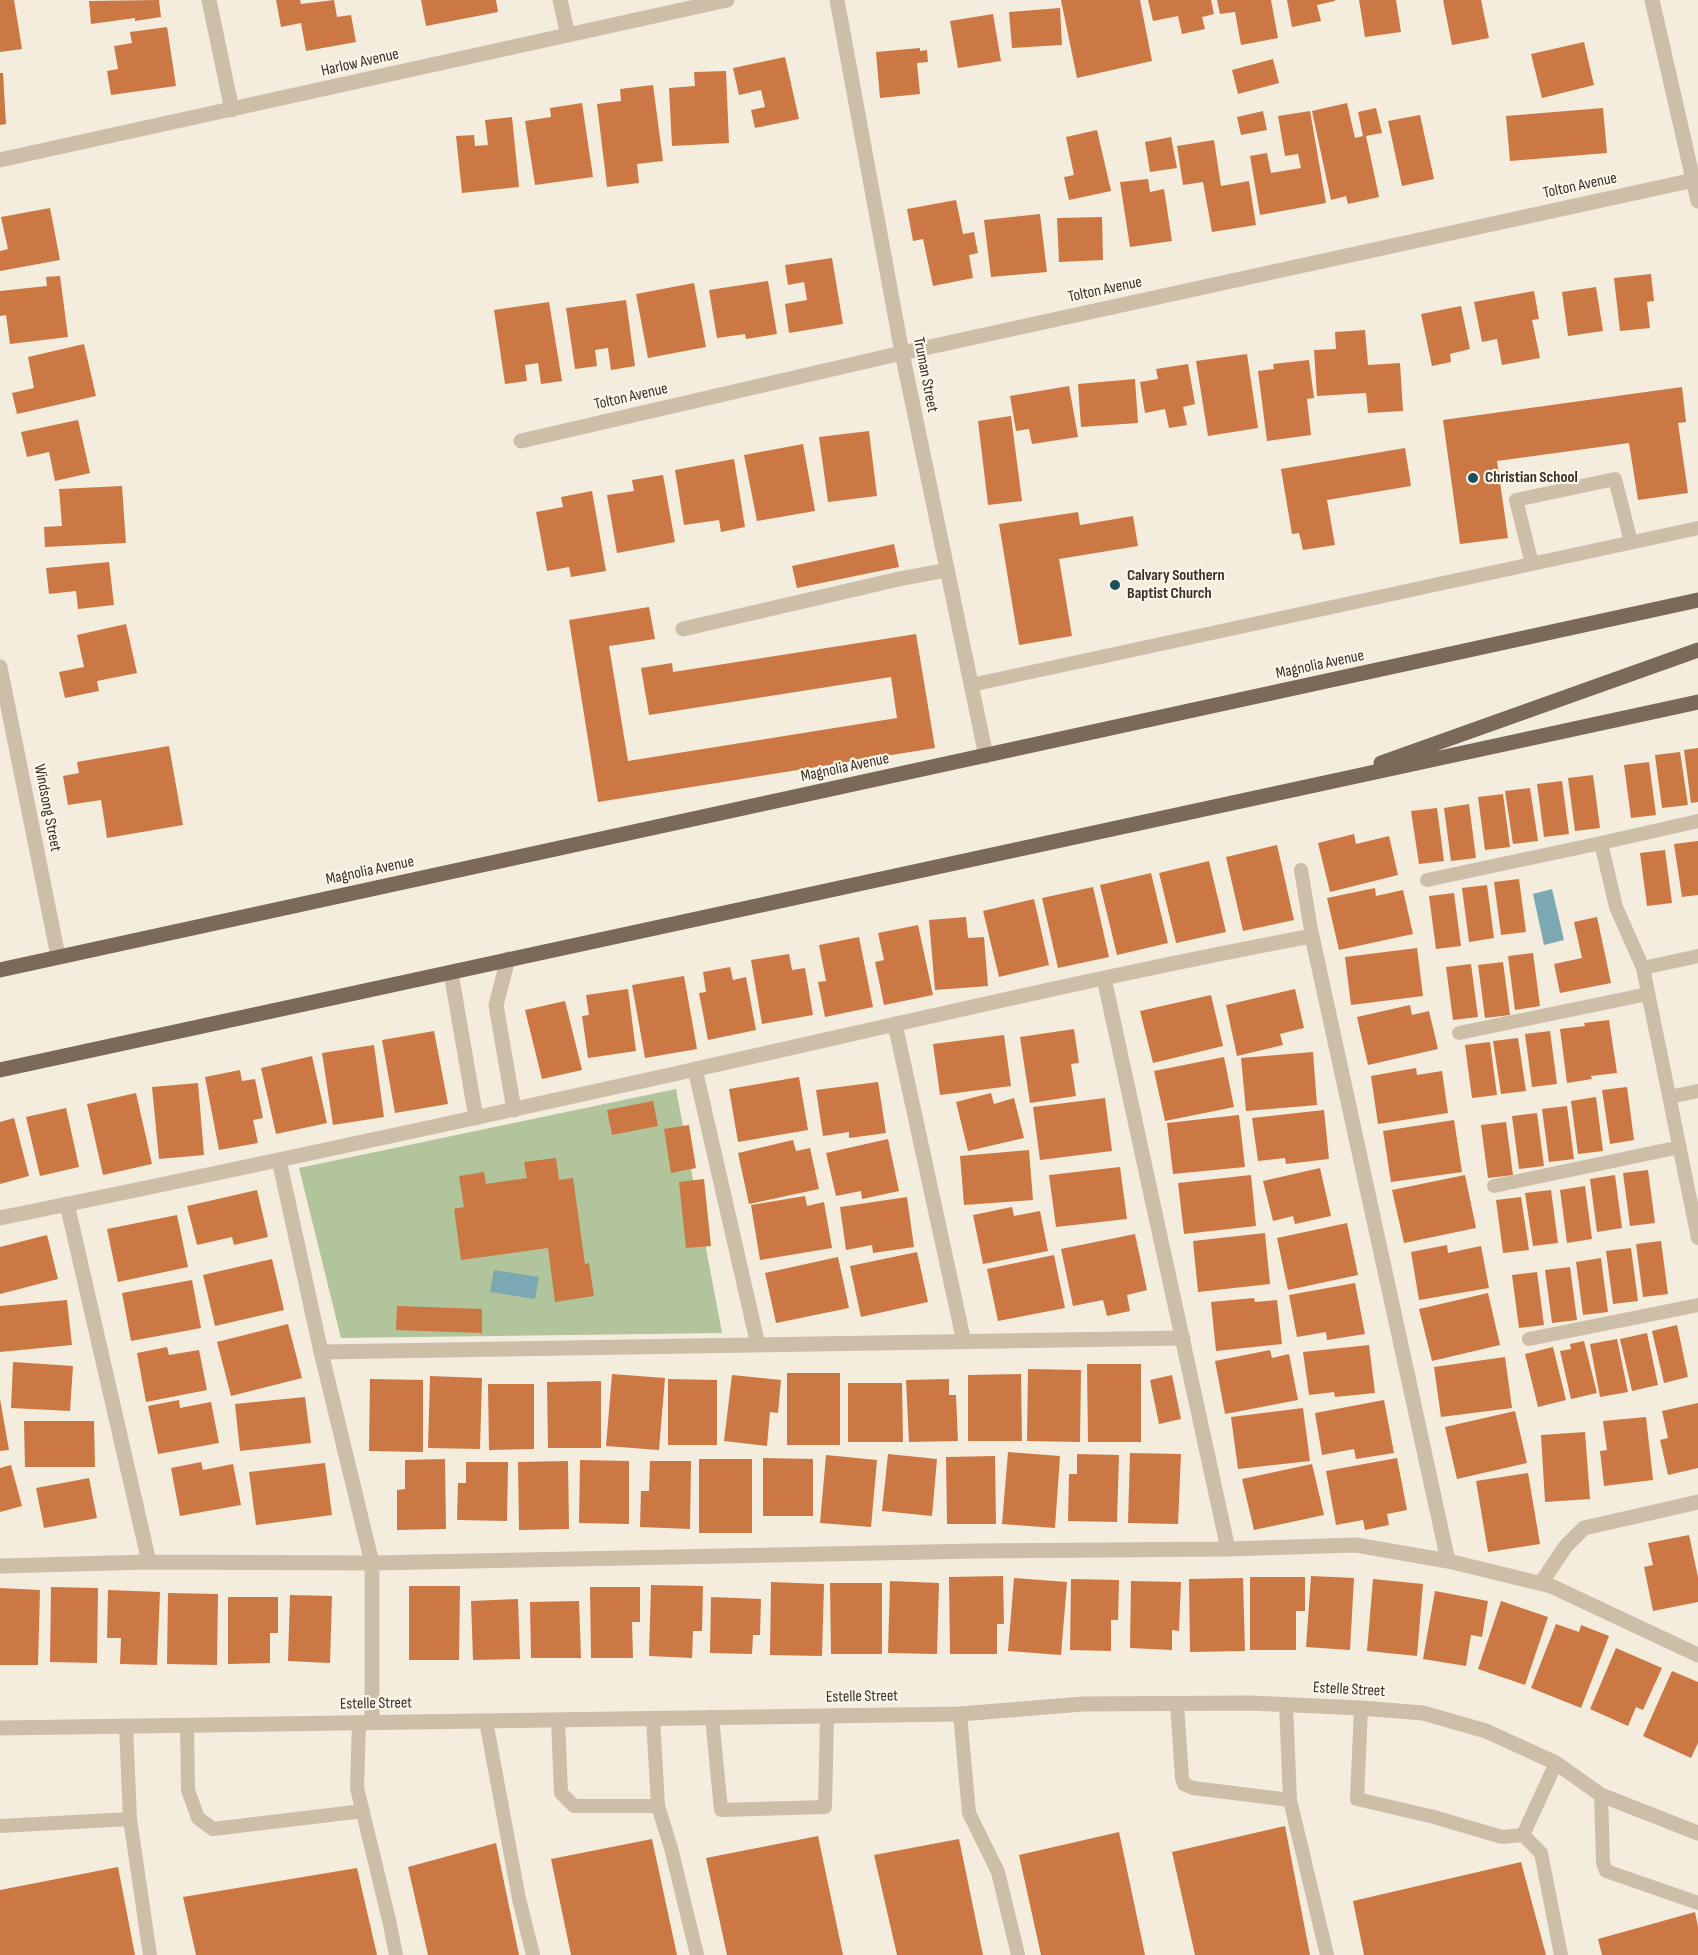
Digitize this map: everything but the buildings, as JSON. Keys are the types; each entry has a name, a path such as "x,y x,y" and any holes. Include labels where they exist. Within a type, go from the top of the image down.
{"main road":[{"name":"Magnolia Avenue","path":"0,970 1698,600"},
{"path":"1321,784 1698,650"},
{"path":"0,1070 1698,702"}],"street":[{"path":"209,0 232,110"},
{"path":"560,0 568,35"},
{"name":"Harlow Avenue","path":"0,160 727,0"},
{"name":"Truman Street","path":"837,0 902,353 986,756"},
{"path":"1652,0 1696,179 1698,201"},
{"name":"Tolton Avenue","path":"521,441 902,353 1696,179"},
{"path":"683,629 947,570"},
{"name":"Windsong Street","path":"0,667 58,956"},
{"path":"0,1218 514,1110 1104,978 1312,936 1448,1561"},
{"path":"508,959 496,1005 514,1110"},
{"path":"451,974 476,1118"},
{"path":"1104,978 1228,1549"},
{"path":"895,1024 964,1342"},
{"path":"695,1069 758,1345"},
{"path":"279,1160 321,1352 372,1563 365,1723"},
{"path":"67,1204 149,1562"},
{"path":"321,1352 1183,1338"},
{"path":"1541,1583 1566,1546 1584,1528 1698,1502"},
{"path":"0,1566 149,1562 372,1563 1356,1545 1448,1561 1541,1583 1572,1595 1698,1655"},
{"name":"Estelle Street","path":"0,1728 960,1714 1083,1704 1286,1704 1361,1708 1423,1713 1486,1731 1556,1763 1601,1795 1698,1833"}],"lane":[{"path":"1532,564 1516,500 1616,479 1631,542"},
{"path":"971,685 1698,528"},
{"path":"1427,880 1698,821"},
{"path":"1601,843 1616,907 1642,968 1698,1238"},
{"path":"1301,870 1312,936"},
{"path":"1642,968 1698,956"},
{"path":"1459,1034 1648,994"},
{"path":"1669,1098 1698,1091"},
{"path":"1494,1186 1680,1147"},
{"path":"1529,1340 1698,1305"},
{"path":"1177,1704 1184,1784 1193,1788 1290,1800"},
{"path":"1286,1704 1290,1800 1327,1955"},
{"path":"1361,1708 1357,1799 1434,1817 1502,1837 1523,1835"},
{"path":"960,1714 969,1813 998,1872 1018,1955"},
{"path":"712,1717 721,1810 825,1807 827,1716"},
{"path":"653,1718 658,1806 671,1848 697,1955"},
{"path":"558,1720 561,1793 574,1806 658,1806"},
{"path":"486,1721 519,1899 532,1955"},
{"path":"365,1723 357,1788 396,1955"},
{"path":"188,1725 188,1790 198,1818 213,1829 363,1811"},
{"path":"126,1726 130,1819 150,1955"},
{"path":"1523,1835 1556,1763"},
{"path":"1601,1795 1603,1862 1606,1871 1698,1903"},
{"path":"0,1826 130,1819"},
{"path":"1523,1835 1541,1853 1561,1955"}],"green space":[{"path":"676,1089 722,1333 341,1338 299,1168"}],"water":[{"path":"1552,889 1564,940 1544,945 1533,894"},
{"path":"494,1270 539,1277 535,1299 490,1292"}],"place":[{"name":"Christian School","path":"1473,478"},
{"name":"Calvary Southern Baptist Church","path":"1115,585"}]}
